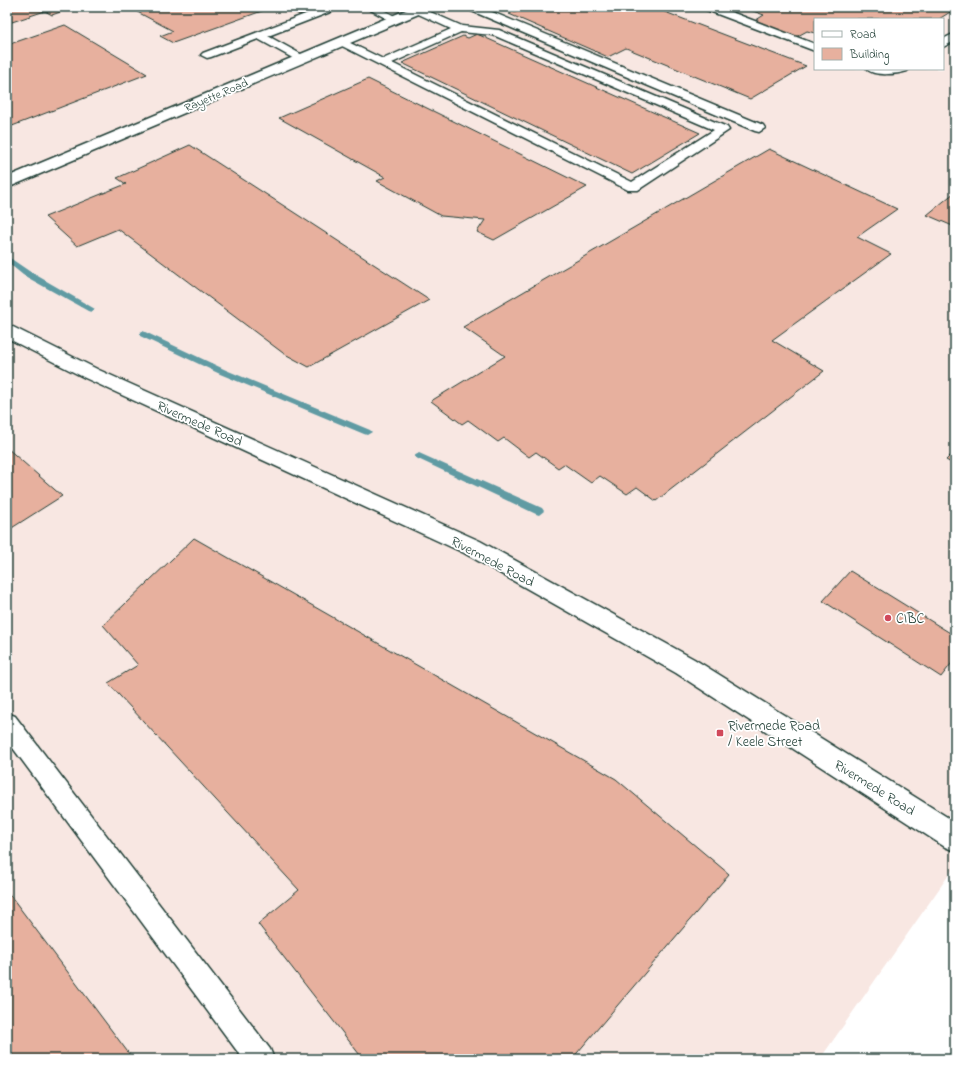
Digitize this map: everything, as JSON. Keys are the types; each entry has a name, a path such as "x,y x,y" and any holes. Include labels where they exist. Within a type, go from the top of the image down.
{"street":[{"name":"Rayette Road","path":"7,184 421,8"},
{"name":"Rivermede Road","path":"7,330 92,374 472,547 685,666 955,838"}],"lane":[{"path":"207,55 334,7"},
{"path":"370,7 395,19"},
{"path":"471,7 759,128"},
{"path":"708,7 814,48"},
{"path":"340,42 633,187 723,130 495,32 460,29 421,8"},
{"path":"492,16 505,10"},
{"path":"383,63 460,29"},
{"path":"260,36 302,59"},
{"path":"944,43 955,36"},
{"path":"882,70 898,70"},
{"path":"7,723 260,1059"}],"shaded area":[{"path":"7,7 955,7 955,866 820,1059 7,1059"}],"building":[{"path":"7,7 57,7 63,11 52,15 45,11 12,22 7,19"},
{"path":"128,7 273,7 173,43 160,36 173,31"},
{"path":"284,7 319,7 300,15"},
{"path":"525,7 652,7 806,66 750,99 626,48 608,57 509,14"},
{"path":"742,7 955,7 955,9 941,18 814,18 814,33 807,31 796,37 753,22 764,15"},
{"path":"65,25 147,74 7,128 7,45"},
{"path":"477,34 700,133 632,174 402,63 463,36 468,38"},
{"path":"368,79 587,187 494,240 477,232 485,220 441,216 377,181 385,177 279,118"},
{"path":"190,145 429,300 309,367 283,353 118,229 77,246 45,217 126,184 117,178"},
{"path":"769,149 897,209 857,237 891,254 772,340 824,371 656,501 637,487 627,494 600,476 591,483 564,464 558,468 536,452 529,457 504,438 498,442 468,420 462,424 431,401 505,356 463,327"},
{"path":"955,192 955,227 927,215"},
{"path":"7,448 62,496 7,531"},
{"path":"955,451 955,465 946,460"},
{"path":"194,538 616,779 729,874 572,1059 363,1059 258,924 299,890 108,683 138,665 103,625"},
{"name":"CIBC","path":"850,571 955,636 955,659 941,677 823,601"},
{"path":"7,891 133,1059 7,1059"}],"waterway":[{"path":"7,258 26,273 91,309"},
{"path":"143,334 223,372 367,432"},
{"path":"419,456 539,511"}],"place":[{"name":"CIBC","path":"888,618"},
{"name":"Rivermede Road / Keele Street","path":"720,733"}]}
